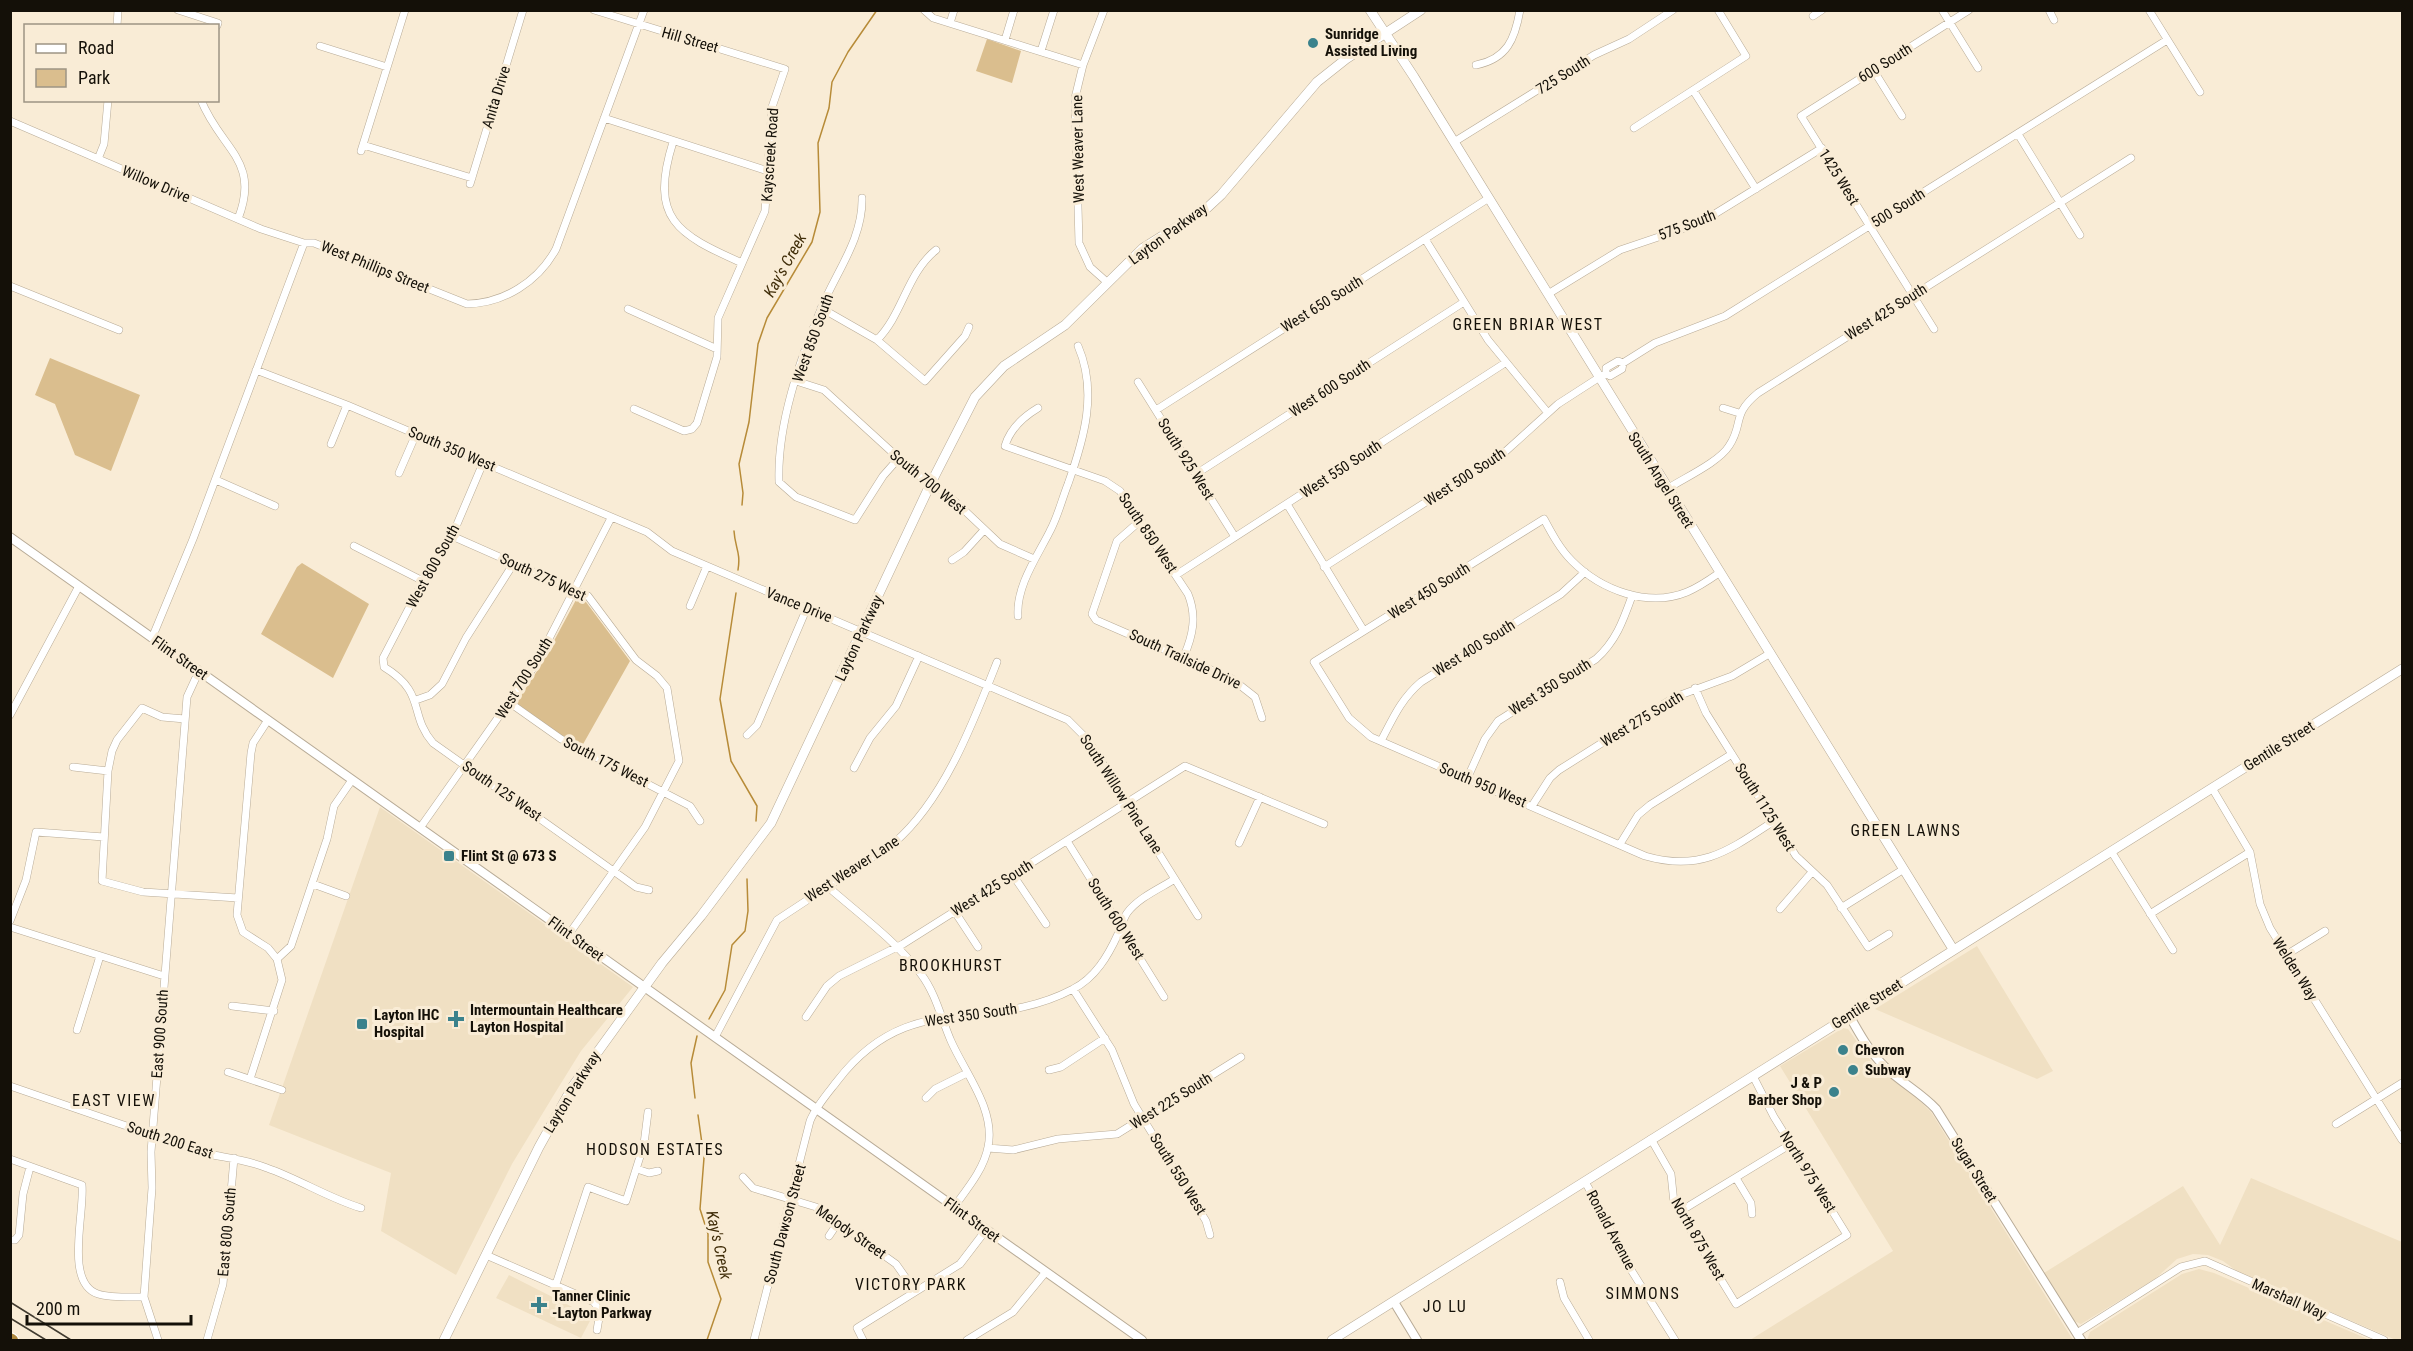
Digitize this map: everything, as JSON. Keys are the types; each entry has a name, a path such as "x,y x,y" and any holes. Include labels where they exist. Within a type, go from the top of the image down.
{"main road":[{"name":"South Angel Street","path":"1370,10 1455,142 1548,294 1603,375 1667,489 1953,949"},
{"name":"Layton Parkway","path":"444,1341 539,1147 573,1086 644,987 771,823 959,424 983,388 1004,366 1065,325 1143,249 1207,208 1221,195 1317,81 1421,10"},
{"name":"Gentile Street","path":"1332,1341 1953,949 2403,669"}],"street":[{"path":"178,10 218,24"},
{"path":"320,46 387,67 405,10"},
{"name":"Anita Drive","path":"387,67 362,148 436,167 471,181 523,10"},
{"name":"Hill Street","path":"594,10 785,69"},
{"name":"West Phillips Street","path":"152,638 216,480 304,243 314,243 467,304 486,303 507,295 536,276 548,264 556,249 644,10"},
{"path":"924,10 933,18 1083,65"},
{"path":"950,23 954,10"},
{"path":"1005,40 1014,10"},
{"path":"1041,51 1054,10"},
{"name":"West Weaver Lane","path":"1104,10 1083,65 1075,98 1079,243 1090,267 1108,283"},
{"path":"1476,65 1500,56 1510,45 1516,33 1520,10"},
{"name":"725 South","path":"1455,142 1594,55 1629,39 1673,10"},
{"path":"1634,128 1746,56 1718,10"},
{"path":"1813,16 1822,10"},
{"path":"1942,10 1978,68"},
{"name":"600 South","path":"1802,116 1969,10"},
{"path":"2049,10 2054,20"},
{"path":"2149,10 2200,92"},
{"name":"500 South","path":"1603,375 1606,369 1617,362 1623,363 1655,343 1725,316 2167,40"},
{"name":"Kayscreek Road","path":"634,409 684,431 692,429 700,412 717,349 717,324 722,306 765,212 772,107 785,69"},
{"path":"1874,71 1902,116"},
{"path":"1693,90 1756,189"},
{"path":"98,159 104,144 108,102"},
{"path":"202,102 245,178 245,200 237,219"},
{"name":"1425 West","path":"1802,116 1934,329"},
{"path":"604,118 768,171"},
{"name":"Willow Drive","path":"10,121 237,219 304,243"},
{"path":"2018,134 2080,236"},
{"path":"673,142 665,167 664,185 673,216 692,240 742,263"},
{"name":"575 South","path":"1548,294 1620,250 1700,223 1822,148"},
{"name":"West 425 South","path":"1667,489 1723,453 1733,437 1739,413 1758,393 2131,158"},
{"name":"West 850 South","path":"862,198 863,216 855,239 821,308 796,381 778,456 779,482 796,497 855,520 883,476 898,459"},
{"name":"West 650 South","path":"1156,410 1489,198"},
{"path":"1425,239 1505,363 1548,413"},
{"path":"877,340 894,316 920,265 936,250"},
{"path":"10,286 119,330"},
{"name":"West 600 South","path":"1196,474 1464,302"},
{"path":"821,308 877,340 925,381 965,336 969,327"},
{"path":"628,309 717,349"},
{"path":"1018,616 1017,605 1034,559 1053,525 1083,440 1087,418 1083,359 1077,345"},
{"name":"West 550 South","path":"1176,575 1505,363"},
{"name":"South 350 West","path":"256,370 347,405 647,532"},
{"name":"West 500 South","path":"1324,567 1506,451 1548,413 1603,375"},
{"name":"South 700 West","path":"796,381 824,390 835,398 898,459 954,499 1000,544 1034,559"},
{"name":"South 925 West","path":"1138,382 1235,537"},
{"path":"331,444 347,405"},
{"name":"South 850 West","path":"1038,408 1026,415 1007,438 1005,446 1114,486 1127,499 1194,607 1193,630 1184,657"},
{"path":"1723,408 1739,413"},
{"path":"399,473 416,434"},
{"name":"West 800 South","path":"384,667 383,658 423,581 452,536 483,463"},
{"path":"216,480 275,506"},
{"path":"1287,504 1364,631"},
{"name":"West 700 South","path":"420,828 536,664 611,518"},
{"name":"West 450 South","path":"1314,662 1544,519 1561,548 1584,572"},
{"name":"South Trailside Drive","path":"1141,520 1117,541 1092,614 1096,620 1184,657 1246,687 1255,697 1262,718"},
{"path":"952,560 964,552 984,530"},
{"name":"Vance Drive","path":"647,532 672,551 806,610 862,630 988,685"},
{"name":"South 275 West","path":"452,536 576,589 596,604 636,660 657,676 667,688 680,761 645,827 569,933"},
{"name":"Flint Street","path":"10,537 1142,1341"},
{"path":"354,546 423,581"},
{"path":"416,700 430,695 442,684 466,638 514,563"},
{"path":"690,606 707,566"},
{"path":"1584,572 1632,596 1655,598 1678,595 1697,587 1719,573"},
{"name":"West 400 South","path":"1381,741 1397,707 1421,682 1561,594 1584,572"},
{"path":"10,715 78,586"},
{"name":"West 350 South","path":"1467,779 1485,739 1498,721 1596,659 1607,649 1622,626 1632,596"},
{"path":"747,735 757,725 806,610"},
{"name":"West 275 South","path":"1532,806 1544,785 1559,770 1675,697 1732,676 1769,654"},
{"path":"854,768 870,738 896,706 919,656"},
{"name":"South 950 West","path":"1314,662 1349,717 1361,729 1381,741 1667,862 1700,861 1725,852 1774,821"},
{"name":"West Weaver Lane","path":"715,1036 777,920 910,830 956,755 997,663"},
{"name":"South 125 West","path":"384,667 408,686 416,700 421,726 433,744 636,886 649,890"},
{"name":"East 900 South","path":"158,1341 144,1297 152,1135 187,697 199,671"},
{"name":"South Willow Pine Lane","path":"988,685 1068,720 1088,740 1198,916"},
{"name":"South 1125 West","path":"1695,688 1706,713 1796,856 1827,885 1868,947 1889,934"},
{"name":"South 175 West","path":"510,703 561,739 690,806 700,821"},
{"path":"185,719 162,717 142,708 117,740 108,771 102,880 143,892 238,898"},
{"path":"250,1079 274,1011 282,980 277,959 268,948 243,932 237,915 253,743 268,720"},
{"path":"1620,844 1638,815 1650,805 1732,754"},
{"name":"West 425 South","path":"806,1017 827,986 839,976 897,947 955,912 1185,766 1260,797"},
{"path":"73,767 108,771"},
{"path":"277,959 291,946 313,884 334,806 352,780"},
{"name":"Welden Way","path":"2212,788 2250,852 2260,904 2270,928 2403,1140"},
{"path":"1239,843 1260,797 1323,824"},
{"path":"10,921 26,880 36,832 104,837"},
{"name":"South 600 West","path":"1067,841 1164,997"},
{"path":"2111,851 2173,950"},
{"path":"2151,914 2250,852"},
{"path":"1841,908 1904,869"},
{"path":"1780,909 1812,872"},
{"path":"1013,875 1046,924"},
{"name":"West 350 South","path":"817,1108 848,1067 887,1035 910,1025 943,1016 1025,1007 1073,989 1100,966 1134,906 1175,879"},
{"path":"313,884 346,896"},
{"path":"827,886 897,947 925,981 985,1111 989,1124 988,1148 975,1177 954,1207"},
{"path":"955,912 978,947"},
{"path":"10,927 164,976"},
{"path":"2286,955 2325,931"},
{"path":"77,1030 100,956"},
{"name":"South 550 West","path":"1073,989 1105,1038 1144,1119 1206,1221 1210,1235"},
{"path":"232,1006 274,1011"},
{"name":"Sugar Street","path":"1849,1015 1875,1057 1886,1068 1920,1092 1936,1108 2079,1337"},
{"path":"1049,1070 1061,1067 1105,1038"},
{"name":"West 225 South","path":"988,1148 1013,1150 1058,1138 1118,1134 1144,1119 1231,1059 1241,1058"},
{"path":"228,1072 282,1090"},
{"path":"926,1098 935,1089 967,1073"},
{"name":"North 975 West","path":"1736,1304 1847,1235 1791,1144 1753,1076"},
{"path":"2336,1124 2403,1083"},
{"name":"South 200 East","path":"10,1086 208,1154 234,1158 269,1168 339,1202 361,1208"},
{"name":"South Dawson Street","path":"754,1341 810,1121 817,1108"},
{"path":"556,1284 588,1187 626,1201 644,1144 648,1112"},
{"name":"North 875 West","path":"1651,1140 1671,1174 1671,1192 1679,1212 1736,1304"},
{"path":"1679,1212 1791,1144"},
{"name":"East 800 South","path":"207,1341 223,1284 234,1158"},
{"path":"10,1159 82,1185 78,1264 81,1278 87,1287 98,1294 144,1297"},
{"path":"13,1240 19,1235 23,1194 30,1167"},
{"path":"637,1170 649,1173 658,1171"},
{"name":"Melody Street","path":"743,1177 753,1188 816,1207 896,1264 915,1290"},
{"path":"1736,1178 1751,1203 1752,1214"},
{"name":"Ronald Avenue","path":"1585,1182 1606,1218 1613,1241 1676,1341"},
{"path":"829,1236 837,1224"},
{"path":"863,1341 857,1328 960,1264 986,1230"},
{"path":"486,1255 594,1302 600,1315 597,1330"},
{"name":"Marshall Way","path":"2079,1337 2181,1267 2205,1261 2383,1340"},
{"path":"967,1341 1013,1312 1045,1272"},
{"path":"1560,1282 1564,1298 1589,1341"},
{"path":"1394,1302 1417,1341"}],"shaded area":[{"name":"Intermountain Healthcare Layton Hospital","path":"380,807 633,987 581,1051 555,1093 512,1164 456,1275 381,1231 391,1173 269,1125"},
{"path":"1977,946 2053,1071 2037,1079 1875,1009"},
{"path":"1843,1028 1848,1029 1876,1068 1910,1091 1931,1112 2073,1340 1750,1340 1893,1251 1780,1066"},
{"path":"2251,1178 2402,1242 2402,1340 2396,1340 2238,1272 2223,1261 2208,1255 2193,1254 2177,1259 2155,1279 2081,1324 2074,1321 2044,1273 2183,1186 2220,1245"},
{"path":"2199,1269 2214,1273 2370,1340 2087,1340 2090,1332 2182,1274"},
{"name":"Tanner Clinic -Layton Parkway","path":"509,1275 592,1317 581,1338 496,1298"}],"green space":[{"path":"987,39 1021,51 1012,83 976,71"},
{"path":"50,358 140,395 111,471 75,455 55,404 35,395"},
{"path":"302,563 369,604 333,678 261,634 297,567"},
{"path":"577,598 586,602 630,661 582,746 561,735 516,703 541,665"}],"waterway":[{"name":"Kay's Creek","path":"742,505 743,493 739,464 749,422 758,344 767,318 812,242 820,212 818,143 829,108 832,82 848,52 877,10"},
{"name":"Kay's Creek","path":"734,531 739,559 738,570"},
{"name":"Kay's Creek","path":"736,593 720,699 731,761 757,806 756,821"},
{"name":"Kay's Creek","path":"709,1019 725,990 732,945 745,931 748,911 747,879"},
{"name":"Kay's Creek","path":"695,1098 691,1063 697,1036"},
{"name":"Kay's Creek","path":"698,1115 704,1158 700,1209 708,1234 708,1262 721,1299 707,1340"}],"railway":[{"path":"10,1302 71,1340"},
{"path":"10,1318 46,1340"}],"place":[{"name":"Sunridge Assisted Living","path":"1313,43"},
{"name":"Flint St @ 673 S","path":"449,856"},
{"name":"Intermountain Healthcare Layton Hospital","path":"456,1019"},
{"name":"Layton IHC Hospital","path":"362,1024"},
{"name":"Chevron","path":"1843,1050"},
{"name":"Subway","path":"1853,1070"},
{"name":"J & P Barber Shop","path":"1834,1092"},
{"name":"Tanner Clinic -Layton Parkway","path":"539,1305"}],"district":[{"name":"GREEN BRIAR WEST","path":"1528,324"},
{"name":"GREEN LAWNS","path":"1906,830"},
{"name":"BROOKHURST","path":"951,965"},
{"name":"EAST VIEW","path":"114,1100"},
{"name":"HODSON ESTATES","path":"655,1149"},
{"name":"VICTORY PARK","path":"911,1284"},
{"name":"SIMMONS","path":"1643,1293"},
{"name":"JO LU","path":"1445,1306"}]}
